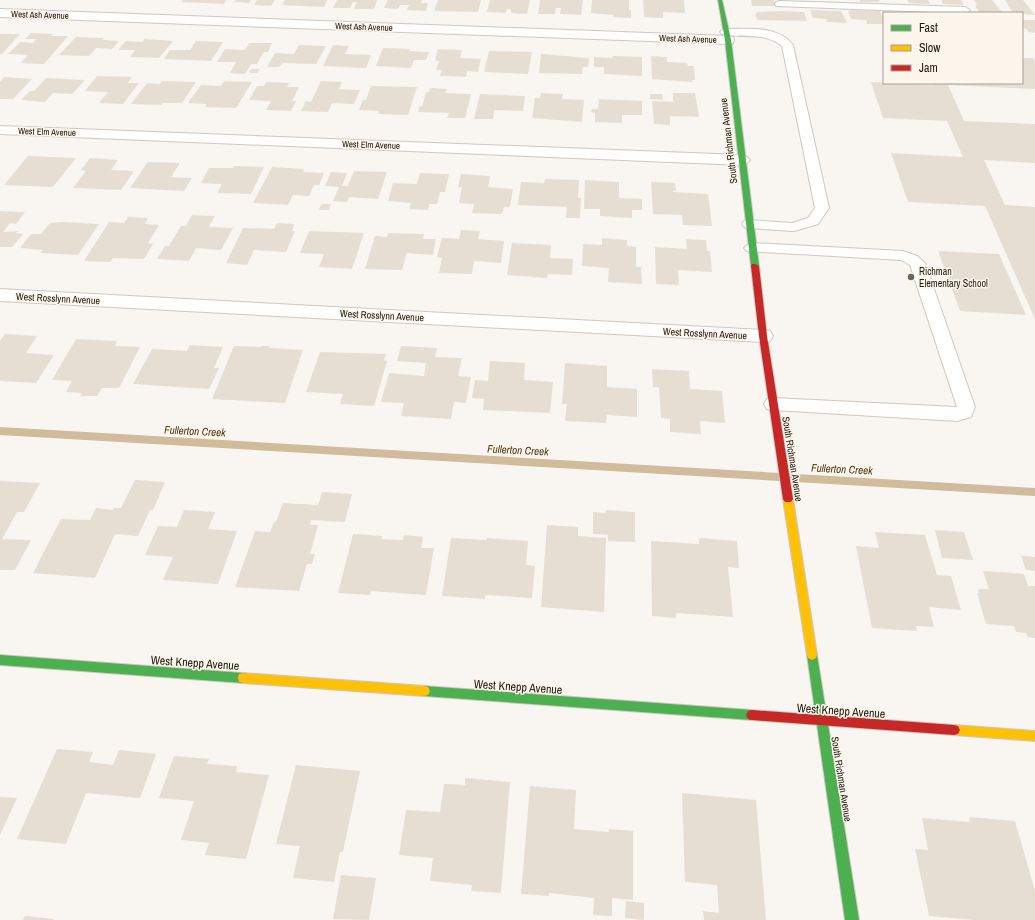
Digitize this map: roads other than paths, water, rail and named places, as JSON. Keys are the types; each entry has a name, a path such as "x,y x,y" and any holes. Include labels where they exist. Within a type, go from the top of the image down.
{"street":[{"name":"South Richman Avenue","path":"720,0 727,36 763,336 852,920"},
{"name":"West Ash Avenue","path":"0,13 727,36"},
{"name":"West Elm Avenue","path":"0,130 742,160"},
{"name":"West Rosslynn Avenue","path":"0,295 763,336"},
{"name":"West Knepp Avenue","path":"0,660 822,722 1035,736"}],"lane":[{"path":"780,4 899,4 966,10"},
{"path":"727,36 771,35 781,39 787,45 822,208 813,221 793,227 749,224"},
{"path":"752,248 903,256 912,259 917,263 966,407 965,412 958,414 774,404"}],"waterway":[{"name":"Fullerton Creek","path":"0,431 1035,492"}],"place":[{"name":"Richman Elementary School","path":"911,277"}]}
